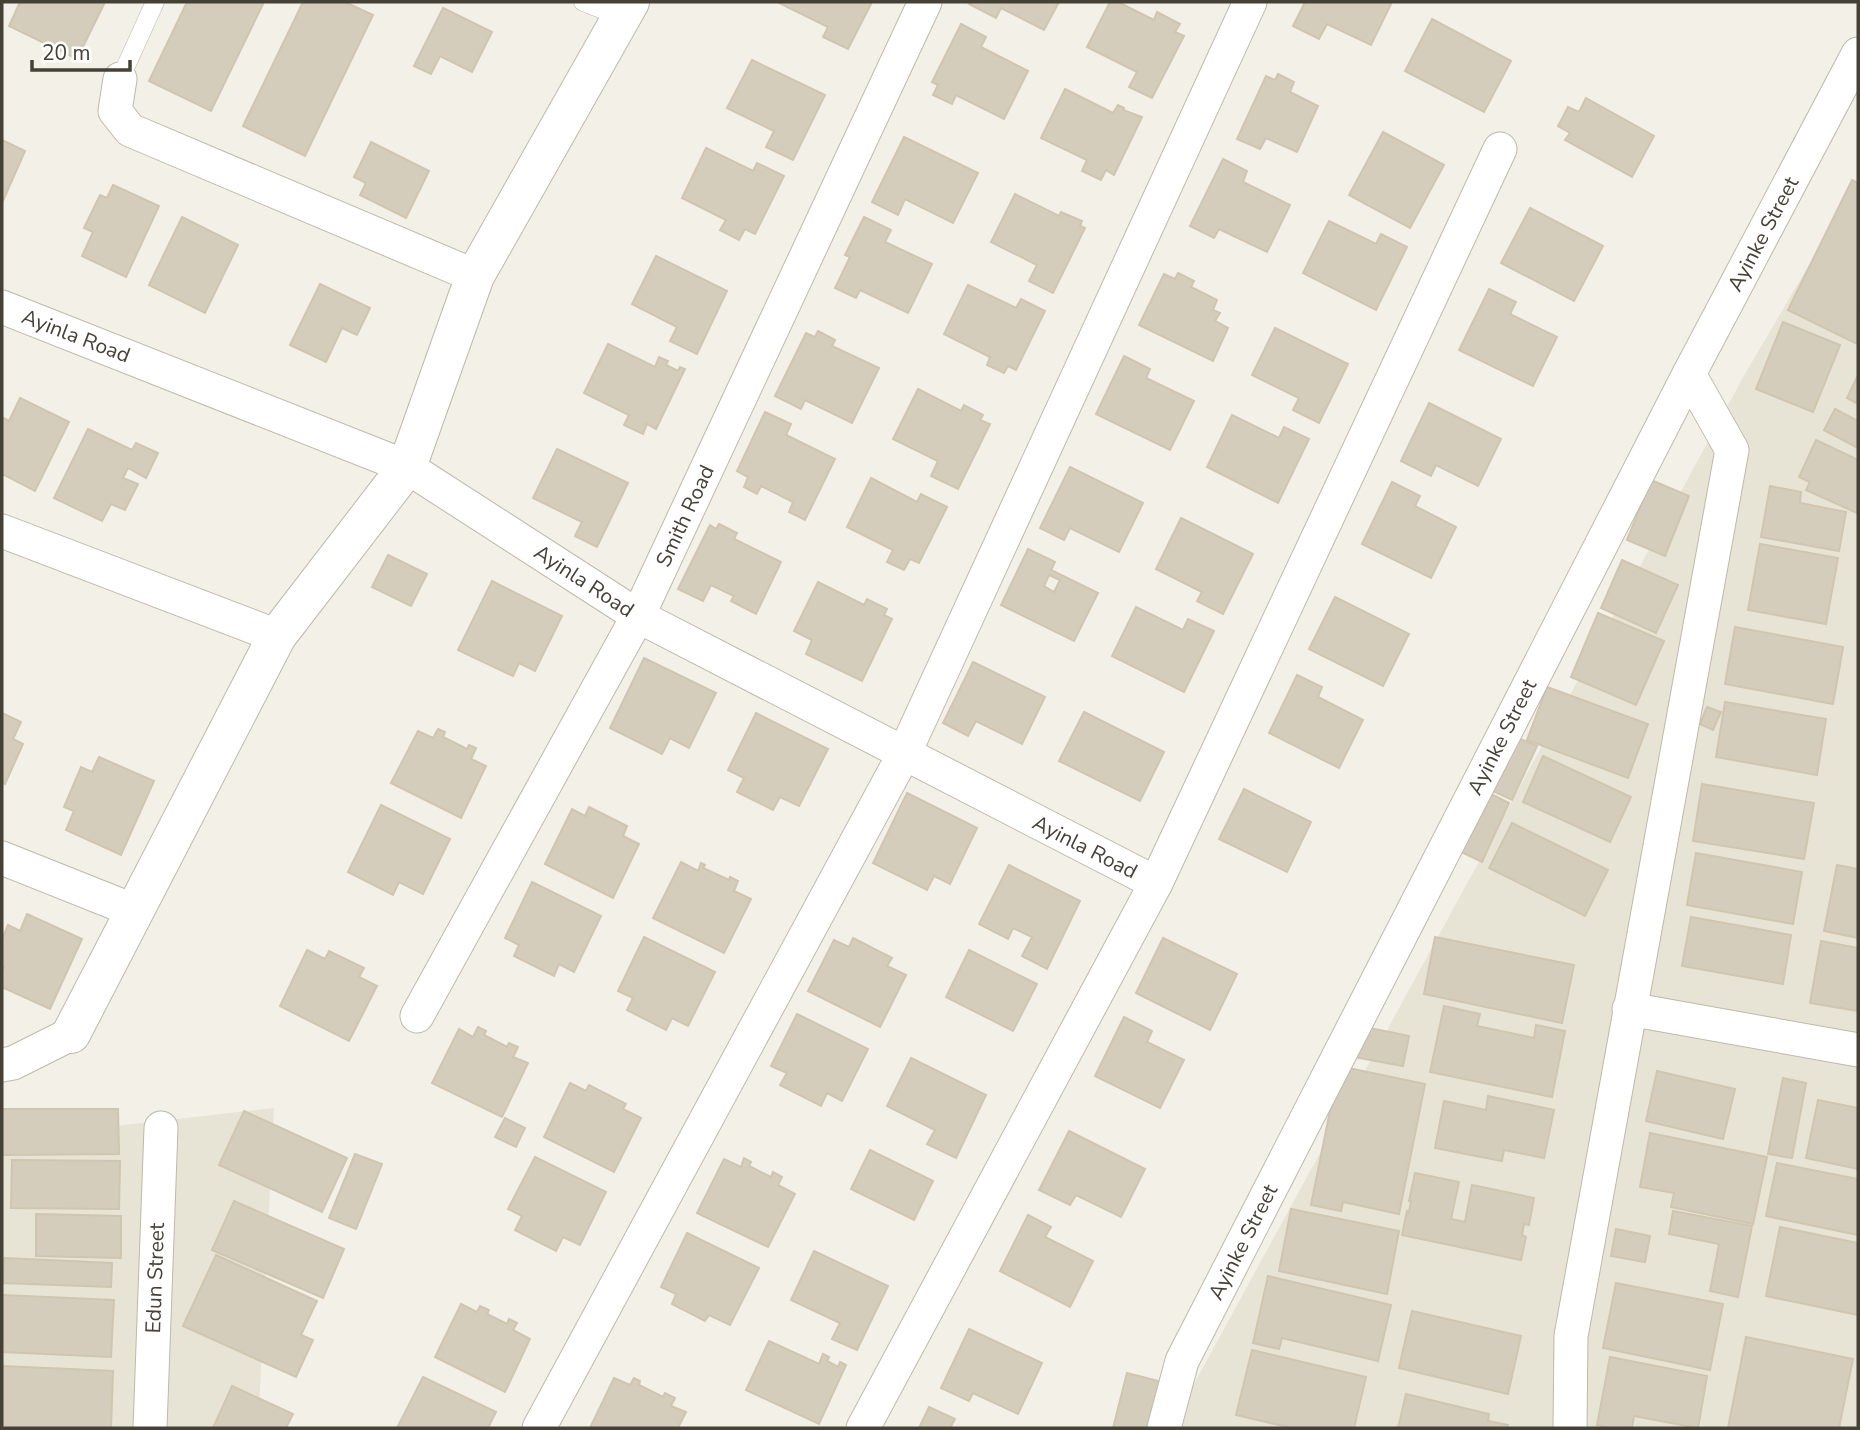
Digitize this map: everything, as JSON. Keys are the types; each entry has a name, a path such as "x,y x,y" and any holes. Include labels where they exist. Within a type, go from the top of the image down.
{"street":[{"name":"Smith Road","path":"417,1016 638,616 925,2"},
{"path":"539,1428 904,754 1250,2"},
{"path":"2,1065 13,1063 71,1034 277,636 407,467 475,276 625,9"},
{"name":"Ayinke Street","path":"1164,1428 1182,1361 1689,374 1858,54"},
{"path":"120,79 115,111 130,130 475,276"},
{"path":"863,1428 1156,883 1500,149"},
{"name":"Ayinla Road","path":"2,307 407,467 638,616 1156,883"},
{"path":"1570,1428 1571,1336 1732,450 1689,374"},
{"path":"2,531 277,636"},
{"path":"2,858 135,911"},
{"path":"1629,1009 1858,1050"},
{"name":"Edun Street","path":"150,1428 161,1128"}],"lane":[{"path":"120,79 155,2"},
{"path":"583,2 625,9"}],"shaded area":[{"path":"1858,181 1858,1428 1170,1428 1745,374"},
{"path":"274,1108 258,1428 2,1428 2,1139"}],"building":[{"path":"20,2 105,2 77,59 9,26"},
{"path":"187,2 264,2 211,111 149,81"},
{"path":"303,2 345,2 373,15 305,156 243,126"},
{"path":"780,2 872,2 848,49 823,37 828,27"},
{"path":"1059,2 1044,30 1001,8 996,18 969,4"},
{"path":"1110,2 1118,2 1154,20 1157,12 1180,24 1175,32 1184,36 1152,98 1129,87 1137,72 1087,47"},
{"path":"1305,2 1392,2 1371,45 1327,24 1319,39 1293,26"},
{"path":"443,8 492,32 472,72 440,56 431,74 414,66"},
{"path":"1432,19 1511,61 1484,112 1405,71"},
{"path":"961,24 986,37 981,47 1028,71 1004,119 956,95 952,104 933,95 938,85 932,82"},
{"path":"752,60 825,95 793,160 766,147 774,131 727,108"},
{"path":"1278,74 1294,82 1290,92 1318,106 1297,152 1266,138 1260,149 1237,139 1266,76 1275,80"},
{"path":"1065,89 1113,113 1118,105 1124,108 1123,110 1142,117 1114,175 1106,170 1101,180 1082,171 1087,160 1041,138"},
{"path":"1586,98 1654,136 1632,177 1565,140 1570,133 1558,126 1568,107 1579,112"},
{"path":"1383,132 1444,165 1410,228 1349,195"},
{"path":"904,137 978,173 953,223 905,199 898,215 872,202"},
{"path":"2,140 25,151 2,203"},
{"path":"371,142 429,171 406,218 360,195 366,183 354,177"},
{"path":"706,148 753,171 757,163 784,176 755,234 745,229 739,240 720,230 726,220 682,198"},
{"path":"1223,159 1247,171 1243,182 1290,205 1267,252 1219,229 1214,238 1190,226"},
{"path":"1852,180 1858,183 1857,344 1788,310"},
{"path":"113,185 159,206 126,277 82,256 93,232 84,228 100,195 107,198"},
{"path":"1015,194 1059,216 1061,212 1082,221 1080,226 1085,228 1053,293 1029,281 1037,265 991,242"},
{"path":"1530,208 1603,246 1574,301 1501,263"},
{"path":"182,217 238,245 205,313 149,285"},
{"path":"864,217 891,230 885,242 932,264 908,313 860,290 856,298 835,288 850,257 845,255"},
{"path":"1329,221 1376,244 1381,234 1407,247 1376,310 1303,273"},
{"path":"656,256 727,291 697,354 670,341 677,327 632,304"},
{"path":"1178,273 1194,281 1191,287 1217,300 1213,310 1220,313 1215,321 1228,328 1213,361 1139,325 1164,274 1175,279"},
{"path":"320,284 370,308 357,335 342,328 326,362 290,345"},
{"path":"968,285 1016,308 1021,299 1045,311 1016,370 1008,366 1004,373 987,365 990,357 944,334"},
{"path":"1489,289 1516,302 1510,314 1557,337 1533,386 1459,350"},
{"path":"1783,322 1840,345 1813,412 1756,389"},
{"path":"1275,328 1348,364 1319,423 1293,410 1299,398 1252,375"},
{"path":"818,331 835,340 832,346 879,368 852,423 805,400 801,409 775,396 806,333 815,337"},
{"path":"608,344 655,367 659,357 668,361 666,365 678,371 680,367 685,369 656,429 647,424 643,434 624,425 629,415 584,393"},
{"path":"1124,356 1150,369 1146,378 1194,401 1170,450 1096,414"},
{"path":"1858,375 1858,404 1847,398"},
{"path":"918,389 961,411 964,405 983,415 980,420 990,424 958,489 931,476 938,461 893,439"},
{"path":"20,398 69,422 35,491 2,474 2,417 9,421"},
{"path":"1429,403 1501,439 1478,486 1436,465 1431,476 1401,461"},
{"path":"1835,409 1858,421 1858,448 1824,430"},
{"path":"765,412 791,424 786,435 835,459 805,520 789,512 793,502 761,486 757,494 744,487 748,477 737,471"},
{"path":"1232,415 1279,438 1284,427 1309,439 1278,503 1207,467"},
{"path":"88,429 132,450 136,443 158,453 146,478 128,468 123,478 138,484 125,510 111,504 102,521 54,498"},
{"path":"1816,440 1858,460 1857,513 1806,490 1810,482 1799,477"},
{"path":"557,449 628,483 597,547 575,536 582,522 533,498"},
{"path":"1070,467 1143,503 1119,552 1070,528 1064,540 1040,528"},
{"path":"871,478 917,502 921,494 947,507 919,563 910,559 904,570 887,562 893,550 847,527"},
{"path":"1651,480 1689,496 1665,556 1627,540"},
{"path":"1392,482 1420,496 1415,506 1456,527 1431,578 1362,544"},
{"path":"1770,486 1801,492 1800,503 1846,512 1839,551 1761,537"},
{"path":"1181,518 1253,554 1223,614 1197,601 1202,592 1156,569"},
{"path":"719,524 737,533 734,539 781,562 756,614 731,601 734,596 711,585 703,601 678,589 710,525 716,529"},
{"path":"1760,544 1838,558 1826,624 1748,610"},
{"path":"1028,549 1055,562 1051,570 1098,593 1074,641 1001,605","holes":["1049,575 1060,580 1054,592 1044,586"]},
{"path":"388,555 427,574 411,606 372,587"},
{"path":"1622,560 1678,585 1656,633 1601,608"},
{"path":"492,581 562,616 535,671 519,663 513,676 458,650"},
{"path":"818,582 864,605 867,599 887,609 884,615 892,619 862,681 806,654 812,640 794,631"},
{"path":"1335,597 1409,634 1383,686 1309,649"},
{"path":"1136,607 1183,630 1188,619 1214,631 1184,692 1112,656"},
{"path":"1598,613 1664,641 1636,705 1571,677"},
{"path":"1735,627 1843,647 1833,704 1725,684"},
{"path":"644,658 716,693 689,748 670,738 662,754 610,728"},
{"path":"973,662 1045,697 1022,744 976,721 968,736 943,723"},
{"path":"1297,675 1322,687 1318,697 1363,720 1339,768 1269,733"},
{"path":"1547,687 1648,724 1628,778 1527,740"},
{"path":"1725,702 1826,719 1817,775 1716,757"},
{"path":"1707,707 1721,712 1713,730 1700,724"},
{"path":"1084,712 1164,752 1140,801 1059,761"},
{"path":"2,713 21,722 13,739 23,744 5,784 2,782"},
{"path":"756,713 828,749 799,806 780,797 773,810 737,792 744,778 728,770"},
{"path":"438,729 445,732 443,737 467,749 469,745 476,748 471,759 486,766 461,818 391,783 418,731 433,738"},
{"path":"1516,737 1537,746 1512,800 1491,790"},
{"path":"1543,756 1631,797 1610,842 1523,802"},
{"path":"99,757 154,781 121,855 66,830 74,811 64,807 81,767 92,772"},
{"path":"1702,784 1814,803 1804,859 1693,841"},
{"path":"1244,789 1311,822 1287,872 1219,839"},
{"path":"1487,792 1509,803 1482,862 1459,851"},
{"path":"907,793 977,828 950,884 934,876 927,890 873,863"},
{"path":"381,805 450,839 423,894 399,882 393,895 348,872"},
{"path":"589,807 627,826 623,836 639,844 613,898 545,864 572,809 585,816"},
{"path":"1512,823 1608,870 1585,916 1489,868"},
{"path":"1696,853 1802,872 1793,924 1687,905"},
{"path":"681,862 698,871 701,863 705,865 703,868 729,880 730,877 738,881 734,891 751,899 724,953 653,918"},
{"path":"1009,865 1080,901 1047,969 1022,956 1032,937 1013,928 1008,939 979,924"},
{"path":"1837,865 1858,869 1858,938 1824,931"},
{"path":"532,882 601,916 574,972 559,964 554,976 514,956 519,945 505,938"},
{"path":"27,914 82,939 50,1009 2,987 2,940 8,925 20,931"},
{"path":"1691,917 1791,935 1783,984 1682,966"},
{"path":"644,937 715,972 688,1026 672,1018 666,1030 627,1010 633,998 618,991"},
{"path":"1435,937 1574,965 1562,1023 1424,994"},
{"path":"853,938 892,958 887,966 906,975 880,1027 808,991 834,940 849,947"},
{"path":"1163,938 1237,974 1210,1030 1136,993"},
{"path":"1821,941 1858,948 1858,1011 1810,1003"},
{"path":"307,950 325,959 329,951 364,968 359,977 377,986 349,1041 280,1006"},
{"path":"969,950 1037,984 1013,1031 946,997"},
{"path":"1444,1006 1480,1014 1477,1026 1534,1038 1536,1025 1565,1031 1552,1097 1430,1072"},
{"path":"797,1014 868,1049 842,1101 827,1093 821,1106 780,1085 787,1073 771,1066"},
{"path":"1124,1017 1152,1031 1147,1042 1184,1060 1160,1108 1095,1076"},
{"path":"1360,1026 1409,1036 1403,1066 1354,1057"},
{"path":"478,1027 486,1031 484,1035 507,1047 509,1043 518,1047 513,1057 528,1063 502,1117 432,1083 459,1029 473,1037"},
{"path":"911,1058 986,1095 956,1158 927,1144 935,1130 887,1106"},
{"path":"1339,1066 1425,1084 1399,1214 1343,1202 1341,1211 1311,1205"},
{"path":"1657,1071 1735,1089 1723,1139 1646,1121"},
{"path":"1783,1078 1806,1083 1792,1158 1768,1154"},
{"path":"570,1083 586,1091 589,1085 626,1104 623,1109 641,1118 614,1172 544,1137"},
{"path":"1488,1096 1554,1110 1544,1158 1504,1150 1502,1161 1435,1148 1444,1101 1486,1110"},
{"path":"1818,1100 1858,1108 1858,1169 1806,1158"},
{"path":"2,1109 118,1109 119,1154 2,1155"},
{"path":"244,1111 347,1158 322,1212 219,1165"},
{"path":"505,1118 525,1128 516,1147 495,1137"},
{"path":"1069,1131 1145,1169 1121,1217 1076,1195 1070,1205 1039,1190"},
{"path":"1650,1133 1767,1157 1753,1224 1671,1207 1674,1193 1640,1187"},
{"path":"870,1150 933,1181 914,1220 851,1189"},
{"path":"355,1154 382,1164 356,1229 329,1218"},
{"path":"535,1157 606,1192 580,1245 563,1237 556,1251 515,1230 522,1216 508,1209"},
{"path":"744,1158 751,1162 749,1166 771,1177 773,1172 782,1177 778,1185 795,1194 768,1247 697,1213 724,1159 741,1167"},
{"path":"12,1160 120,1161 119,1209 11,1208"},
{"path":"1777,1163 1858,1179 1858,1235 1766,1216"},
{"path":"1415,1173 1459,1182 1451,1219 1465,1222 1472,1185 1534,1198 1529,1225 1524,1224 1522,1235 1526,1237 1521,1260 1402,1235 1407,1211 1409,1212"},
{"path":"234,1201 344,1249 323,1298 212,1250"},
{"path":"1291,1209 1399,1231 1387,1294 1279,1271"},
{"path":"1673,1211 1752,1226 1738,1297 1710,1291 1719,1244 1669,1234"},
{"path":"36,1214 121,1216 121,1258 36,1256"},
{"path":"1028,1215 1051,1227 1045,1237 1093,1261 1070,1307 1000,1271"},
{"path":"1780,1227 1858,1243 1858,1315 1766,1296"},
{"path":"1616,1229 1650,1236 1645,1262 1611,1256"},
{"path":"687,1233 759,1268 730,1325 709,1315 705,1321 672,1304 676,1294 661,1287"},
{"path":"814,1251 888,1286 857,1350 832,1339 840,1323 791,1300"},
{"path":"216,1255 317,1301 301,1335 313,1340 296,1377 183,1326"},
{"path":"4,1258 112,1263 111,1287 3,1283"},
{"path":"1268,1276 1391,1305 1378,1361 1282,1338 1279,1349 1253,1343"},
{"path":"1616,1283 1723,1304 1710,1370 1603,1348"},
{"path":"2,1295 114,1300 111,1357 2,1352"},
{"path":"461,1304 477,1312 480,1306 489,1310 487,1314 507,1324 509,1319 517,1323 513,1330 530,1339 505,1392 435,1357"},
{"path":"1412,1311 1521,1336 1508,1394 1399,1368"},
{"path":"969,1329 1042,1363 1018,1414 973,1393 969,1401 941,1388"},
{"path":"1746,1337 1853,1359 1839,1428 1728,1428"},
{"path":"769,1341 819,1364 823,1354 829,1357 827,1361 838,1367 840,1362 846,1365 819,1424 746,1390"},
{"path":"1252,1350 1366,1377 1354,1428 1292,1428 1236,1415"},
{"path":"1610,1357 1707,1376 1698,1428 1634,1416 1632,1428 1597,1425"},
{"path":"2,1366 113,1371 111,1428 2,1428"},
{"path":"1127,1373 1162,1382 1150,1428 1113,1428"},
{"path":"423,1377 496,1412 488,1428 397,1428"},
{"path":"614,1378 630,1385 634,1378 640,1381 639,1385 663,1397 665,1393 675,1398 671,1406 686,1412 678,1428 590,1428"},
{"path":"232,1386 293,1414 286,1428 213,1428"},
{"path":"1406,1394 1489,1414 1488,1421 1508,1425 1507,1428 1398,1428"},
{"path":"929,1407 955,1419 950,1428 919,1428"}]}
